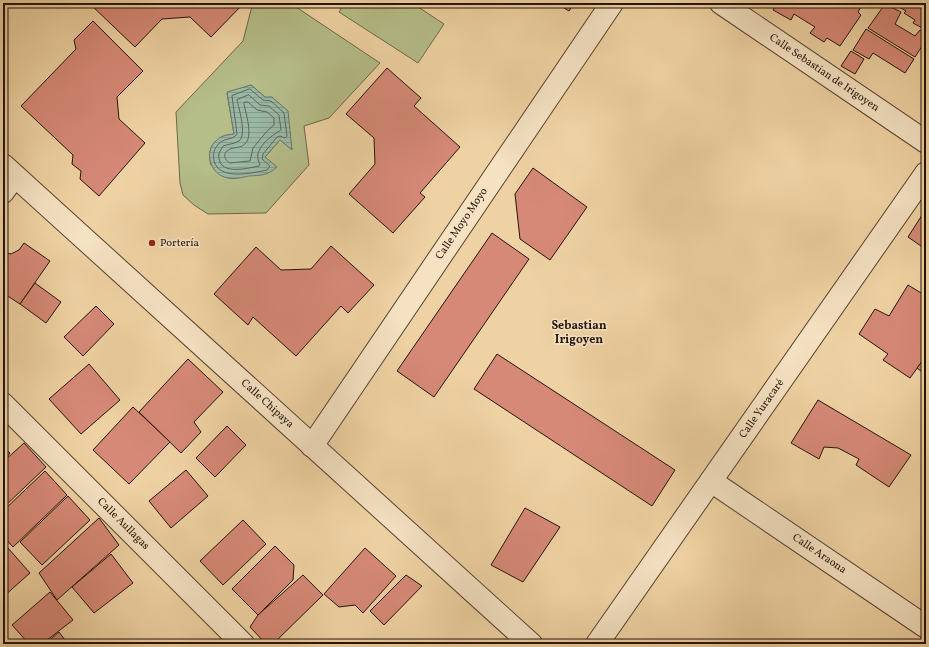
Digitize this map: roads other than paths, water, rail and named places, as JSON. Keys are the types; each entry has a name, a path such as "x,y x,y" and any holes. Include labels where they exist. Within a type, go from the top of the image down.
{"street":[{"name":"Calle Moyo Moyo","path":"312,446 612,3"},
{"name":"Calle Sebastian de Irigoyen","path":"721,3 926,142"},
{"name":"Calle Yuracaré","path":"597,644 926,173"},
{"name":"Calle Chipaya","path":"7,178 312,446 531,644"},
{"name":"Calle Aullagas","path":"3,404 243,644"},
{"name":"Calle Araona","path":"711,481 926,627"}],"water":[{"path":"251,85 265,97 272,97 288,111 292,150 280,140 265,157 277,167 267,174 230,179 222,176 213,168 210,162 210,150 219,138 234,134 227,92"}],"place":[{"name":"Portería","path":"152,243"}],"district":[{"name":"Sebastian Irigoyen","path":"579,333"}]}
